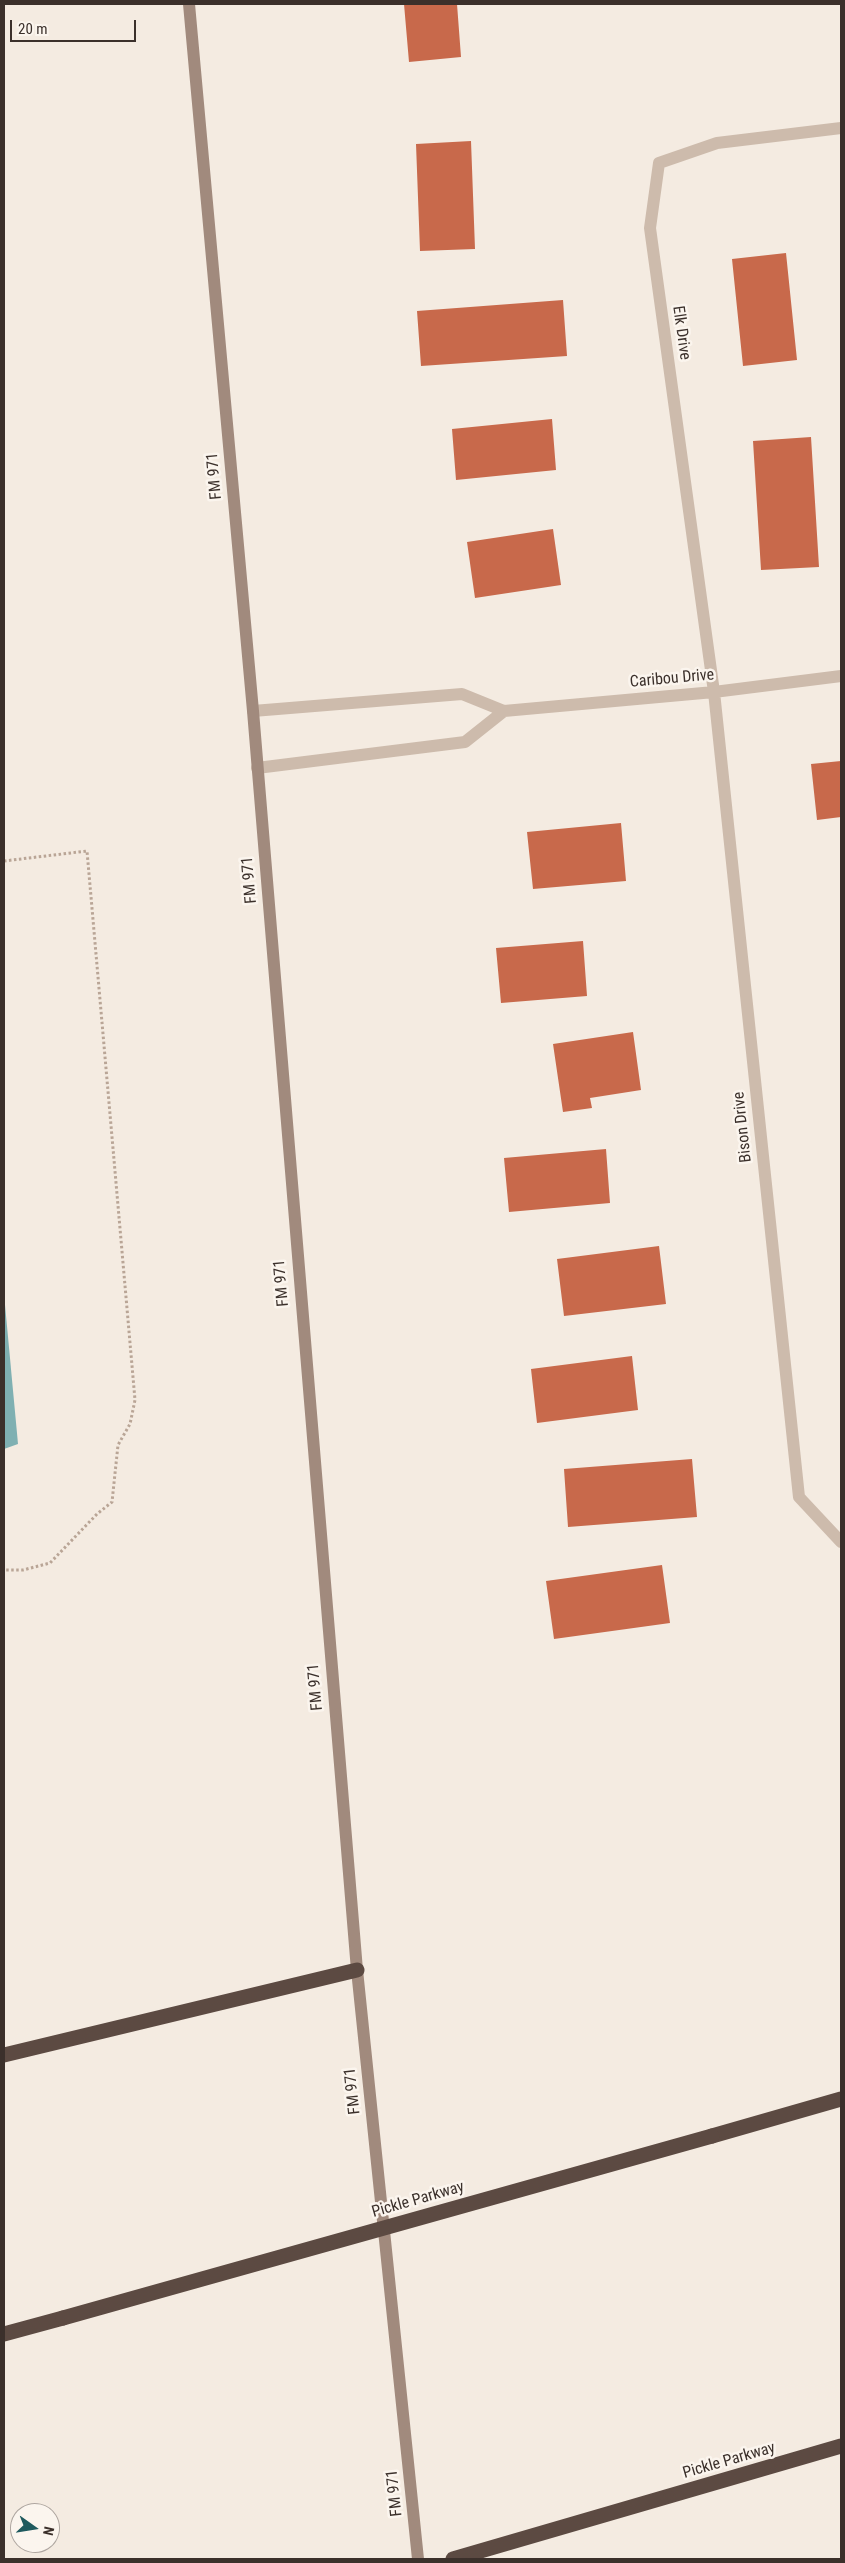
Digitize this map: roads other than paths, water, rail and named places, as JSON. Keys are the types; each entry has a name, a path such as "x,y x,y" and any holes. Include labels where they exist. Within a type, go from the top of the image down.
{"highway":[{"path":"4,2055 357,1970"},
{"name":"Pickle Parkway","path":"4,2334 841,2099"},
{"name":"Pickle Parkway","path":"453,2559 841,2446"}],"main road":[{"name":"FM 971","path":"189,4 253,711 357,1970 418,2559"}],"street":[{"name":"Elk Drive","path":"714,692 650,228 659,164 717,143 841,128"},
{"name":"Caribou Drive","path":"253,711 462,694 504,711 714,692 841,676"},
{"name":"Bison Drive","path":"714,692 799,1497 841,1542"},
{"path":"257,768 465,742 504,711"}],"water":[{"path":"4,1294 18,1444 4,1449"}]}
